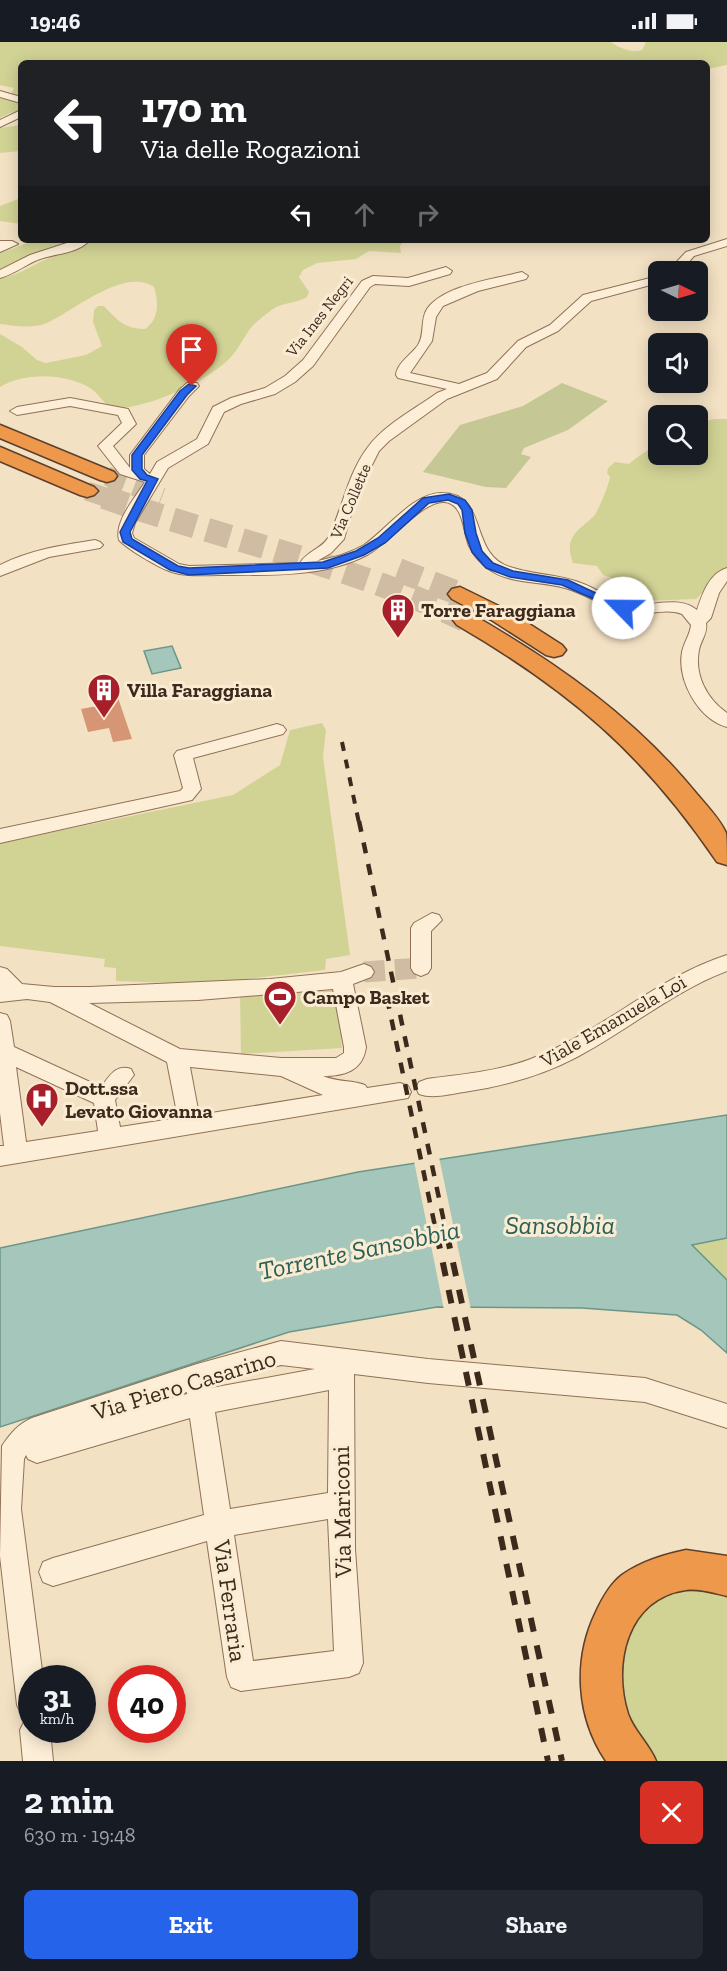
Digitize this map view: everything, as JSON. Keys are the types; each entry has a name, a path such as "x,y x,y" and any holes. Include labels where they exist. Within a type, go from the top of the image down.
{"highway":[{"path":"0,430 107,476"},
{"path":"0,453 87,490"},
{"path":"460,594 541,641 625,705 683,764 727,822"},
{"path":"465,620 535,660 611,718 656,761 684,793 727,855"},
{"path":"634,1761 617,1739 605,1706 600,1678 602,1647 609,1624 624,1602 639,1588 662,1576 686,1570 706,1571 727,1576"}],"street":[{"path":"0,94 18,99"},
{"path":"0,124 18,115"},
{"path":"683,261 690,254 727,242"},
{"path":"0,274 17,269 37,256 66,249 78,243"},
{"path":"0,244 12,244 0,249"},
{"name":"Via Ines Negri","path":"305,567 189,571 174,568 127,540 125,532 148,478 162,465 203,441 218,410 236,401 270,391 290,379 308,363 366,284 373,280 409,282 446,271"},
{"path":"458,388 403,375 403,370 428,336 429,318 433,309 441,301 460,293 522,276"},
{"name":"Via Collette","path":"305,567 312,556 326,550 336,539 349,497 373,449 400,426 442,396 492,376 522,344 554,328 587,298 648,282"},
{"path":"148,478 137,470 137,455 184,393 192,386"},
{"path":"17,411 70,402 123,412 129,424 105,446 125,471 148,478"},
{"path":"305,567 324,565 360,553 382,540 426,500 449,497 462,502 467,510 470,533 477,552 490,566 510,574 564,583 623,608 638,610 679,607 691,613 698,621 699,629 690,651 696,690 709,709 727,721"},
{"path":"0,571 25,558 44,552 95,545"},
{"path":"698,621 703,618 707,599 718,580 727,573"},
{"path":"0,836 186,796 192,789 183,755 277,730"},
{"path":"421,968 421,928 432,920"},
{"name":"Viale Emanuela Loi","path":"427,1088 488,1080 518,1073 549,1061 620,1022 705,969 727,963"},
{"path":"0,975 9,992 117,996 240,990 342,980 364,972"},
{"path":"54,995 177,1057 281,1067 338,1067 349,1062 354,1056 355,1047 342,980"},
{"path":"0,1022 7,1078 8,1155 392,1093 331,1089 281,1067"},
{"path":"4,1052 104,1098"},
{"path":"177,1057 190,1124"},
{"path":"7,1078 28,1063"},
{"path":"281,1067 306,1086 316,1105"},
{"path":"110,1138 104,1098 123,1075"},
{"path":"314,1081 316,1105"},
{"name":"Via Piero Casarino","path":"16,1453 199,1389 342,1368 452,1374 645,1390 727,1416"},
{"name":"Via Mariconi","path":"342,1368 340,1504 344,1620 349,1663"},
{"name":"Via Ferraria","path":"199,1389 241,1677 349,1663"},
{"path":"16,1453 8,1509 27,1665"},
{"name":"Via Ferraria","path":"53,1572 219,1524 340,1504"},
{"path":"36,1743 38,1761"}],"green space":[{"path":"0,42 611,42 633,51 642,50 646,42 727,42 727,65 710,68 710,60 18,60 18,112 0,118 0,98 11,94 14,88 0,85"},
{"path":"18,125 18,151 0,153 0,128"},
{"path":"18,199 18,224 0,221 0,206"},
{"path":"28,243 70,243 0,271 0,253"},
{"path":"402,243 400,246 401,253 369,251 356,259 317,263 303,270 299,277 309,292 307,297 273,309 251,327 234,354 221,366 191,385 157,400 124,408 110,408 96,392 80,383 45,376 21,379 0,387 0,334 22,347 37,360 46,363 86,355 102,346 93,322 94,310 98,306 104,306 117,319 132,327 145,329 150,325 157,310 157,299 154,287 142,282 128,282 114,286 41,325 0,324 0,278 88,244"},
{"path":"562,383 608,401 568,430 524,448 521,454 531,457 506,488 486,487 423,472 460,425 523,406"},
{"path":"727,419 727,569 696,599 642,601 626,596 625,582 603,575 597,566 573,563 570,554 571,541 598,509 610,477 607,473 608,468 615,462 629,464 648,450 648,465 708,465 708,420"},
{"path":"322,723 326,730 323,757 350,955 326,959 325,970 201,984 116,981 116,968 104,967 105,959 0,946 0,843 233,795 280,765 290,730"},
{"path":"337,990 342,1048 241,1054 240,996"},
{"path":"727,1238 727,1280 692,1245"},
{"path":"681,1585 727,1593 727,1761 651,1761 632,1741 610,1643 623,1616"}],"water":[{"path":"172,646 181,668 152,674 144,651"},
{"name":"Sansobbia","path":"727,1115 727,1238 692,1245 727,1280 727,1353 701,1330 677,1315 582,1308 437,1307 289,1332 0,1427 0,1248 358,1172"}],"pier":[{"path":"439,1157 471,1310 444,1310 414,1161"}],"building":[{"name":"Villa Faraggiana","path":"115,689 132,739 113,742 109,728 88,732 81,709 103,705 98,692"}],"tunnel":[{"path":"107,476 162,497"},
{"path":"87,491 108,498"},
{"path":"104,497 378,583 465,620"},
{"path":"398,570 460,594"},
{"path":"364,972 421,968"}],"railway":[{"path":"342,742 359,823"},
{"path":"359,821 447,1236"},
{"path":"387,998 437,1236"},
{"path":"437,1235 548,1761"},
{"path":"447,1235 562,1761"}],"place":[{"name":"Torre Faraggiana","path":"398,639"},
{"name":"Villa Faraggiana","path":"104,719"},
{"name":"Campo Basket","path":"280,1026"},
{"name":"Dott.ssa Levato Giovanna","path":"42,1128"}],"route":[{"path":"192,386 160,423 137,455 137,470 143,477 153,479 125,532 127,540 174,568 189,571 300,567 344,560 382,540 426,500 449,497 462,502 467,510 470,533 477,552 490,566 510,574 564,583 623,608"}],"water label":[{"name":"Torrente Sansobbia","path":"359,1250"}]}
